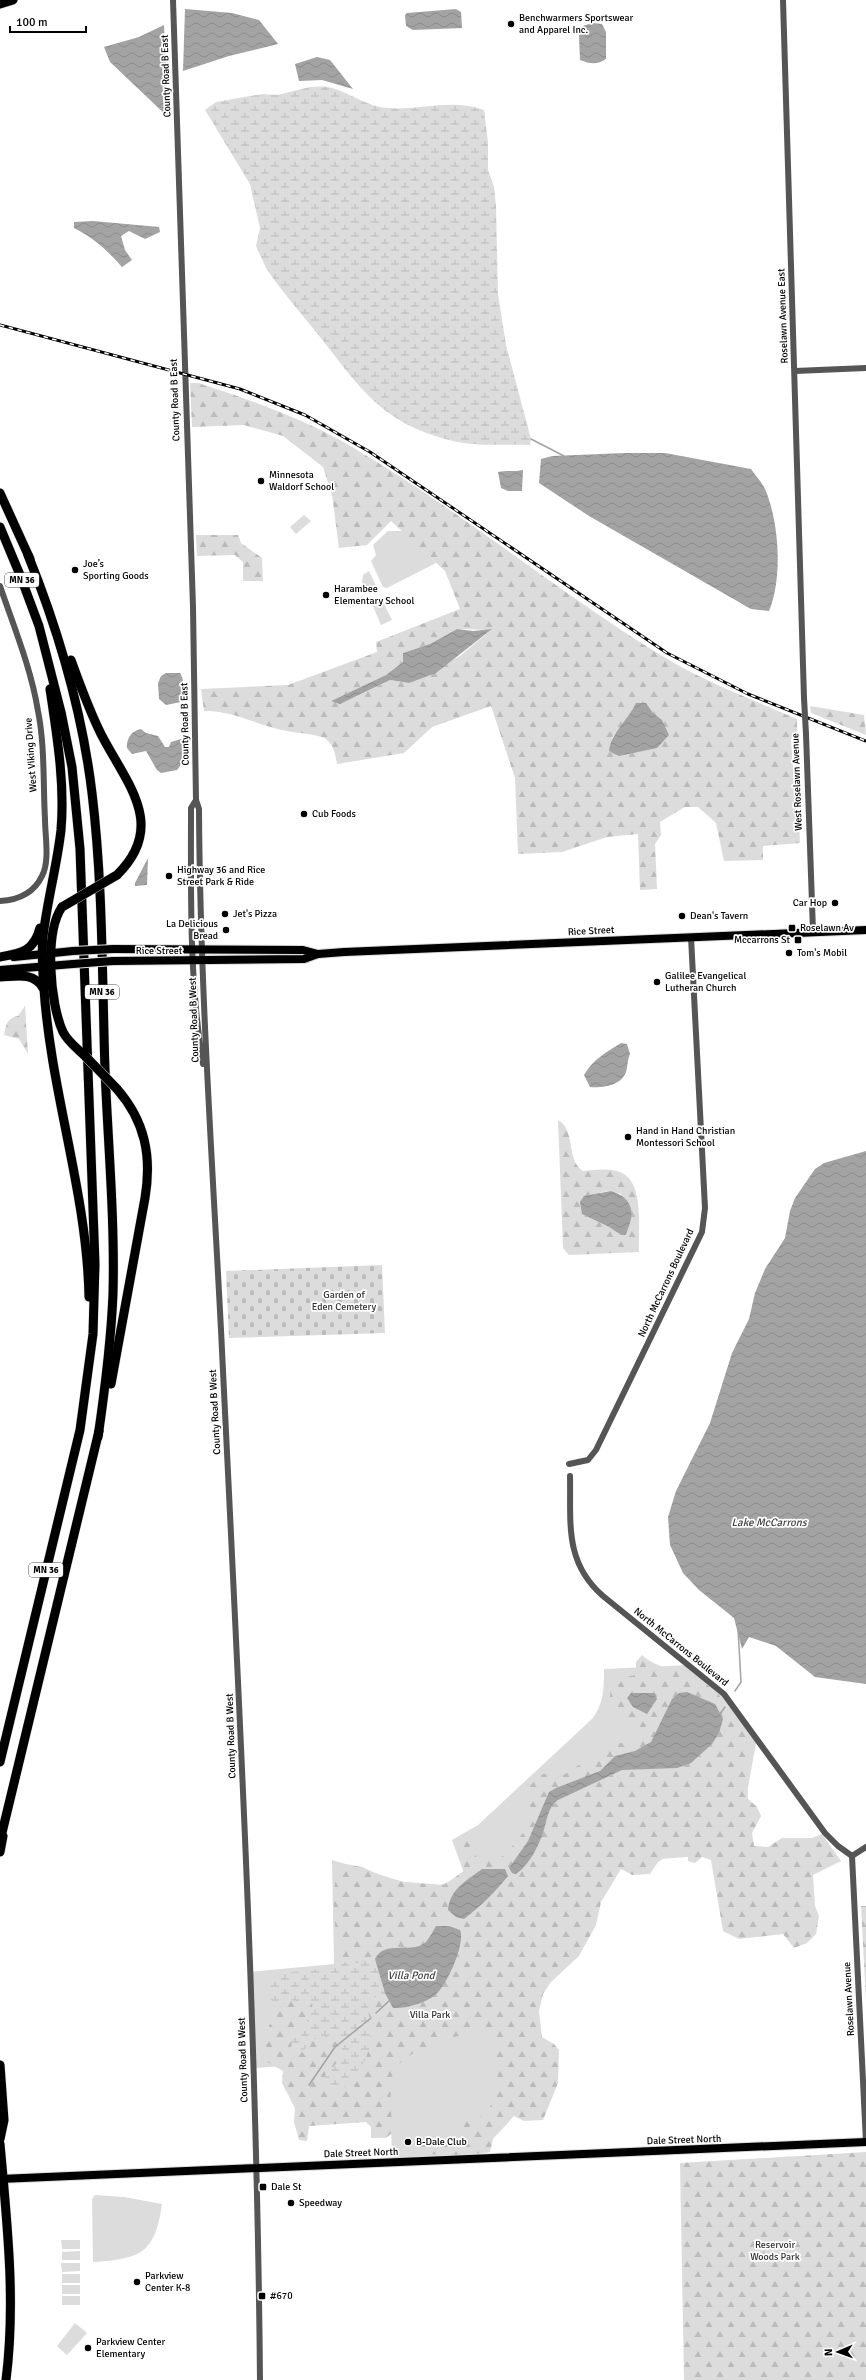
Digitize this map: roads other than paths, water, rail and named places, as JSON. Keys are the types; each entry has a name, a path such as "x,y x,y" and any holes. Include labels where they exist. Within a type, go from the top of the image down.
{"highway":[{"path":"0,4 13,0"},
{"name":"MN 36","path":"0,493 46,599 65,656 76,701 90,778 96,840 113,1273 108,1358 98,1437 0,1841"},
{"name":"MN 36","path":"0,527 20,575 41,635 61,712 72,767 80,849 96,1264 93,1334 88,1378 74,1459 0,1762"},
{"path":"28,555 53,607 92,717 138,802 141,813 141,837 133,858 118,875 62,907 52,927 47,954"},
{"path":"0,958 26,950 35,943 49,896 59,845 62,784 58,742 41,635"},
{"path":"49,896 47,966 44,990 53,1062 87,1252 89,1317 88,1378"},
{"path":"47,966 57,1012 68,1039 117,1089 131,1106 141,1126 147,1150 148,1171 110,1393 98,1437"},
{"path":"0,977 30,976 39,981 44,990"},
{"path":"0,1852 6,1815"},
{"path":"0,2065 4,2120 0,2139"},
{"path":"0,2144 11,2336 6,2380"}],"main road":[{"name":"Rice Street","path":"0,970 113,961 304,959 318,954 813,931 866,930"},
{"name":"Rice Street","path":"0,958 113,949 198,948 303,950 318,954"},
{"name":"Dale Street North","path":"2,2179 866,2142"}],"street":[{"name":"County Road B East","path":"174,0 196,800 199,809 198,960"},
{"name":"Roselawn Avenue East","path":"783,0 795,371 801,631"},
{"path":"795,371 866,368"},
{"name":"West Viking Drive","path":"0,586 29,674 39,712 42,747 46,853 43,876 31,890 17,899 0,901"},
{"name":"West Roselawn Avenue","path":"801,631 813,931"},
{"name":"North McCarrons Boulevard","path":"569,1464 588,1460 596,1450 702,1232 705,1208 691,937"},
{"name":"County Road B West","path":"198,960 199,1043 207,1091 238,1678 258,2168 260,2380"},
{"name":"North McCarrons Boulevard","path":"570,1476 572,1550 582,1573 597,1590 724,1694 825,1833 838,1846 852,1856"},
{"path":"852,1856 866,1847"},
{"name":"Roselawn Avenue","path":"852,1856 866,2142"}],"water":[{"path":"185,9 232,13 259,20 278,44 229,56 183,71"},
{"path":"456,9 461,12 462,28 413,30 406,26 405,15 407,13"},
{"path":"592,23 602,24 606,32 606,59 593,63 580,60 579,36 583,26"},
{"path":"164,25 168,117 110,62 104,47 139,37"},
{"path":"317,57 330,60 353,89 322,80 299,81 295,64"},
{"path":"93,221 159,227 160,232 145,239 129,231 121,236 125,250 132,260 122,267 100,245 74,228 74,222"},
{"path":"665,453 751,469 765,489 774,517 778,550 778,566 773,598 769,611 751,609 589,516 539,483 541,459 552,456"},
{"path":"523,470 522,491 508,491 501,488 498,472"},
{"path":"457,629 473,631 492,629 436,673 409,683 390,680 340,704 331,701 386,675 403,662 403,653 430,644"},
{"path":"166,673 180,673 182,676 184,687 181,702 166,705 159,699 158,683 161,676"},
{"path":"636,703 646,703 653,713 662,720 669,735 657,748 619,756 609,751 610,744 616,732"},
{"path":"141,729 146,733 158,736 165,747 169,747 171,742 181,739 183,742 184,755 177,770 161,773 157,770 146,751 132,754 127,748 128,741 132,733"},
{"path":"148,858 147,885 135,886 135,883"},
{"path":"621,1043 627,1044 630,1054 624,1077 611,1085 590,1087 584,1075 588,1069 601,1056"},
{"name":"Lake McCarrons","path":"866,1151 866,1684 815,1677 776,1646 749,1637 742,1649 734,1618 699,1590 683,1573 670,1545 668,1517 676,1491 710,1423 732,1353 749,1319 755,1293 765,1269 785,1238 790,1211 795,1198 815,1169 824,1163"},
{"path":"611,1191 622,1196 631,1208 631,1220 625,1235 621,1235 609,1227 582,1214 580,1202 584,1196"},
{"path":"687,1692 715,1704 723,1719 719,1733 712,1744 691,1763 677,1768 622,1770 558,1800 549,1811 543,1833 532,1855 521,1870 516,1874 512,1873 509,1868 528,1841 549,1792 600,1771 615,1756 635,1751 651,1742 672,1699 679,1693"},
{"path":"631,1693 654,1693 657,1699 647,1714 633,1707 627,1698"},
{"path":"482,1869 505,1869 508,1876 488,1899 464,1919 456,1917 448,1910 452,1896 460,1886"},
{"name":"Villa Pond","path":"436,1926 449,1926 460,1930 461,1936 458,1954 449,1975 439,1991 430,1999 409,2006 393,2008 385,1993 375,1959 379,1953 385,1950 420,1946 426,1942"}],"waterway":[{"path":"531,439 564,456"},
{"path":"735,1691 741,1682 738,1629"},
{"path":"720,1714 725,1707"},
{"path":"376,2013 390,2000"},
{"path":"309,2085 335,2047 371,2018"}],"railway":[{"path":"0,325 240,389 305,415 370,452 667,653 748,694 866,741"}],"place":[{"name":"Benchwarmers Sportswear and Apparel Inc.","path":"511,24"},
{"name":"Minnesota Waldorf School","path":"261,481"},
{"name":"Joe’s Sporting Goods","path":"75,570"},
{"name":"Harambee Elementary School","path":"326,595"},
{"name":"Cub Foods","path":"304,814"},
{"name":"Highway 36 and Rice Street Park & Ride","path":"169,876"},
{"name":"Car Hop","path":"835,903"},
{"name":"Jet's Pizza","path":"225,914"},
{"name":"Dean's Tavern","path":"682,916"},
{"name":"Roselawn Av","path":"792,928"},
{"name":"La Delicious Bread","path":"226,930"},
{"name":"Mccarrons St","path":"798,940"},
{"name":"Tom's Mobil","path":"789,953"},
{"name":"Galilee Evangelical Lutheran Church","path":"657,982"},
{"name":"Hand in Hand Christian Montessori School","path":"628,1137"},
{"name":"B-Dale Club","path":"408,2142"},
{"name":"Dale St","path":"263,2187"},
{"name":"Speedway","path":"291,2203"},
{"name":"Parkview Center K-8","path":"137,2282"},
{"name":"#670","path":"262,2296"},
{"name":"Parkview Center Elementary","path":"88,2348"}],"park label":[{"name":"Garden of Eden Cemetery","path":"344,1300"},
{"name":"Villa Park","path":"430,2015"},
{"name":"Reservoir Woods Park","path":"775,2250"}]}
